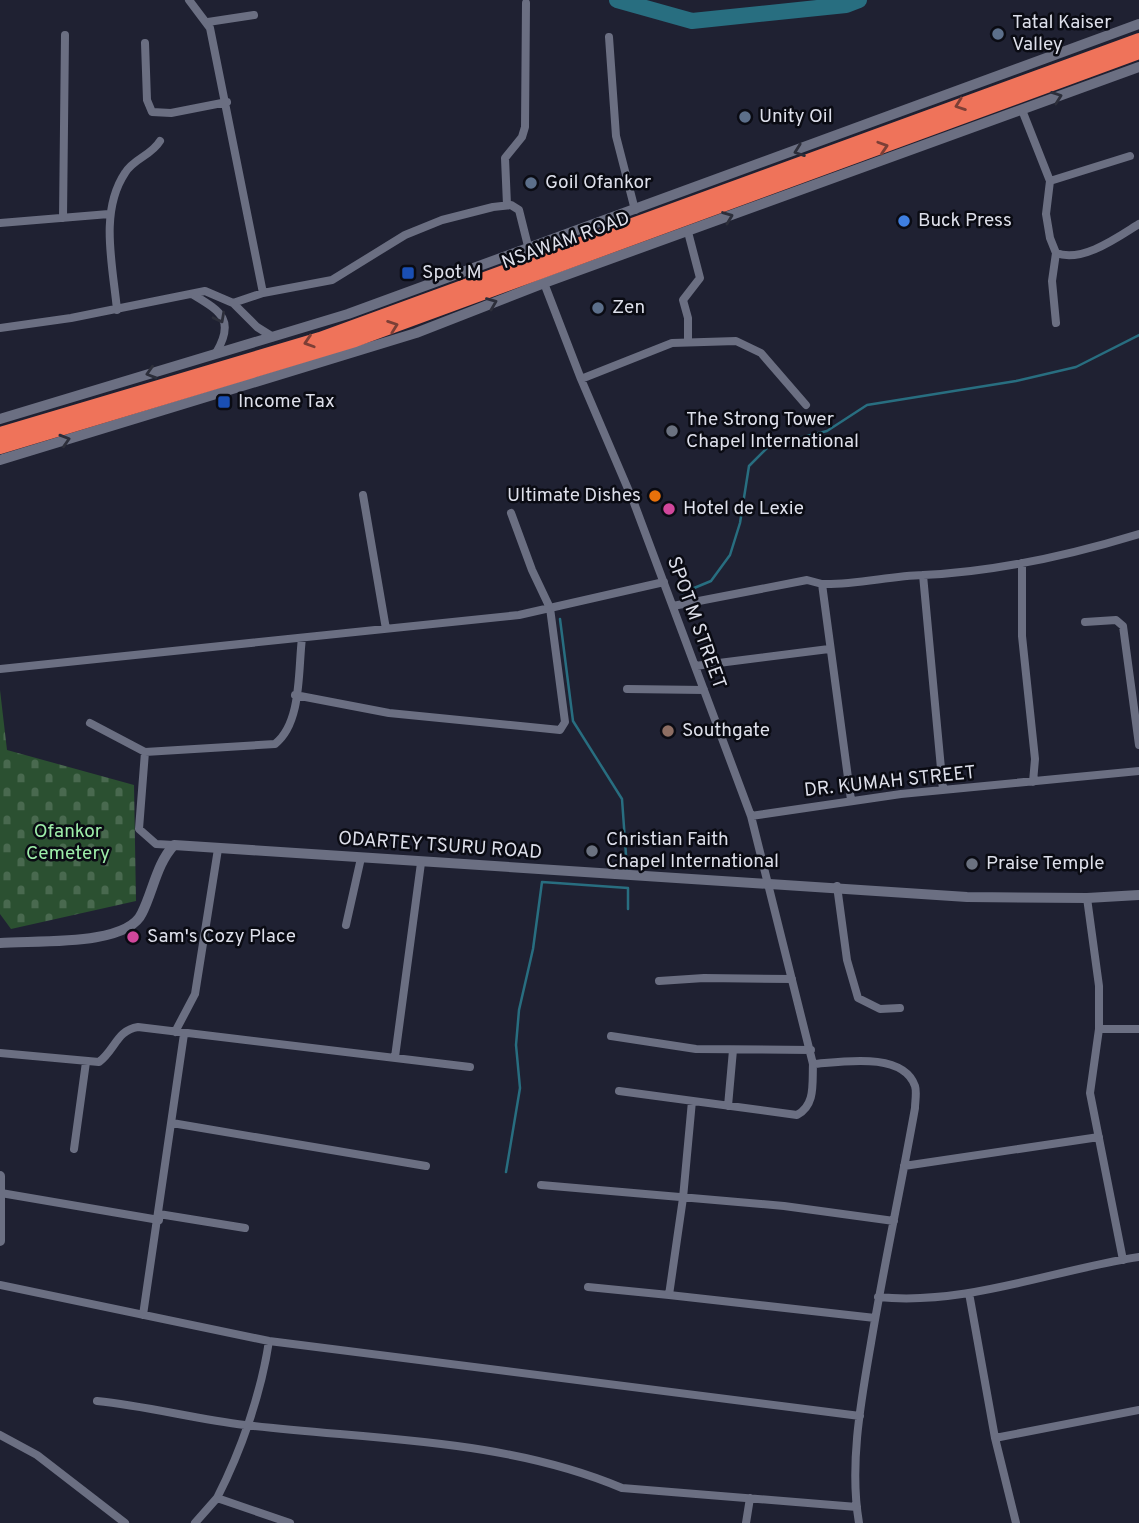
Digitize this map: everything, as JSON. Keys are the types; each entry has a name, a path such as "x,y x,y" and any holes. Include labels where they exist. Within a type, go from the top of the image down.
{"highway":[{"name":"NSAWAM ROAD","path":"0,434 320,339 1139,40"},
{"name":"NSAWAM ROAD","path":"0,447 355,340 1139,52"}],"main road":[{"path":"0,419 348,314 1139,24"},
{"path":"0,460 416,333 544,283 1138,70"},
{"path":"0,943 122,932 141,916 165,855 174,845"},
{"name":"ODARTEY TSURU ROAD","path":"174,845 930,894 1087,898 1139,895"},
{"path":"0,1176 0,1241"}],"street":[{"path":"189,0 192,8 208,22 227,102 263,293"},
{"path":"507,205 505,158 522,137 525,127 526,3"},
{"path":"208,22 254,15"},
{"path":"63,218 65,35"},
{"path":"609,37 616,136 635,210"},
{"path":"145,43 147,100 152,112 171,113 227,102"},
{"path":"1022,110 1050,181 1046,214 1056,253 1052,281 1056,323"},
{"path":"117,310 109,214 124,173 132,164 154,151 160,141"},
{"path":"1050,181 1130,156"},
{"path":"233,303 263,293 320,285 405,235 442,220 507,205 514,206 521,213 528,246"},
{"path":"0,223 109,214"},
{"path":"1056,253 1064,255 1088,251 1139,224"},
{"path":"688,232 700,273 699,281 683,298 688,318 688,342"},
{"name":"SPOT M STREET","path":"544,283 581,379 634,503 751,816 811,1050 811,1101 805,1111 797,1115 728,1106"},
{"path":"0,327 117,310 205,291 233,303 257,327 273,337"},
{"path":"192,294 217,309 222,317 226,327 225,338 216,353"},
{"path":"581,379 654,349 688,342 736,341 761,353 806,405"},
{"path":"363,495 386,629"},
{"path":"295,695 388,713 560,730 565,722 550,608 532,570 511,513"},
{"path":"673,606 807,580 844,585 943,575 1022,562 1139,534"},
{"path":"1022,562 1022,636 1035,759 1033,782"},
{"path":"923,575 943,790"},
{"path":"0,669 520,615 664,582"},
{"path":"822,584 851,800"},
{"path":"1085,622 1116,620 1123,626 1139,745"},
{"path":"90,723 145,752 275,744 285,737 293,718 302,638"},
{"path":"695,666 829,649"},
{"path":"626,689 704,690"},
{"path":"145,752 139,829 156,844 174,845"},
{"name":"DR. KUMAH STREET","path":"751,816 851,800 1139,771"},
{"path":"143,1315 172,1123 180,1033 195,994 218,849"},
{"path":"346,925 361,859"},
{"path":"396,1057 421,863"},
{"path":"837,886 847,960 858,998 880,1009 900,1008"},
{"path":"1087,898 1099,986 1100,1029 1090,1079 1123,1260"},
{"path":"659,981 704,978 792,979"},
{"path":"0,1053 99,1062 107,1056 119,1036 129,1028 470,1067"},
{"path":"1100,1029 1139,1029"},
{"path":"611,1036 696,1049 811,1050"},
{"path":"619,1091 728,1106 733,1050"},
{"path":"74,1149 86,1062"},
{"path":"813,1065 893,1065 906,1073 916,1087 905,1166 878,1297 860,1416 857,1507 859,1523"},
{"path":"669,1295 683,1198 692,1101"},
{"path":"172,1123 426,1166"},
{"path":"905,1166 1099,1137"},
{"path":"541,1185 784,1206 894,1221"},
{"path":"1,1194 244,1228"},
{"path":"878,1297 916,1300 969,1293 1139,1258"},
{"path":"0,1285 268,1341 860,1416"},
{"path":"588,1287 875,1318"},
{"path":"969,1293 995,1438 1016,1523"},
{"path":"195,1523 217,1498 228,1476 265,1363 268,1341"},
{"path":"97,1401 246,1425 516,1454 587,1473 622,1488 676,1495 857,1507"},
{"path":"995,1438 1139,1410"},
{"path":"0,1435 48,1462 125,1523"},
{"path":"217,1498 290,1523"},
{"path":"746,1523 750,1498"}],"green space":[{"name":"Ofankor Cemetery","path":"0,690 7,750 134,785 136,901 11,929 0,914"}],"waterway":[{"path":"617,0 692,21 846,5 859,0"},
{"path":"682,593 711,581 730,555 740,523 749,466 770,445 827,431 867,405 1016,381 1076,367 1139,335"},
{"path":"560,619 573,721 622,799 627,869"},
{"path":"506,1172 520,1088 516,1045 519,1010 533,949 542,882 628,888 628,909"}],"place":[{"name":"Tatal Kaiser Valley","path":"998,34"},
{"name":"Unity Oil","path":"745,117"},
{"name":"Goil Ofankor","path":"531,183"},
{"name":"Buck Press","path":"904,221"},
{"name":"Spot M","path":"408,273"},
{"name":"Zen","path":"598,308"},
{"name":"Income Tax","path":"224,402"},
{"name":"The Strong Tower Chapel International","path":"672,431"},
{"name":"Ultimate Dishes","path":"655,496"},
{"name":"Hotel de Lexie","path":"669,509"},
{"name":"Southgate","path":"668,731"},
{"name":"Christian Faith Chapel International","path":"592,851"},
{"name":"Praise Temple","path":"972,864"},
{"name":"Sam's Cozy Place","path":"133,937"}]}
